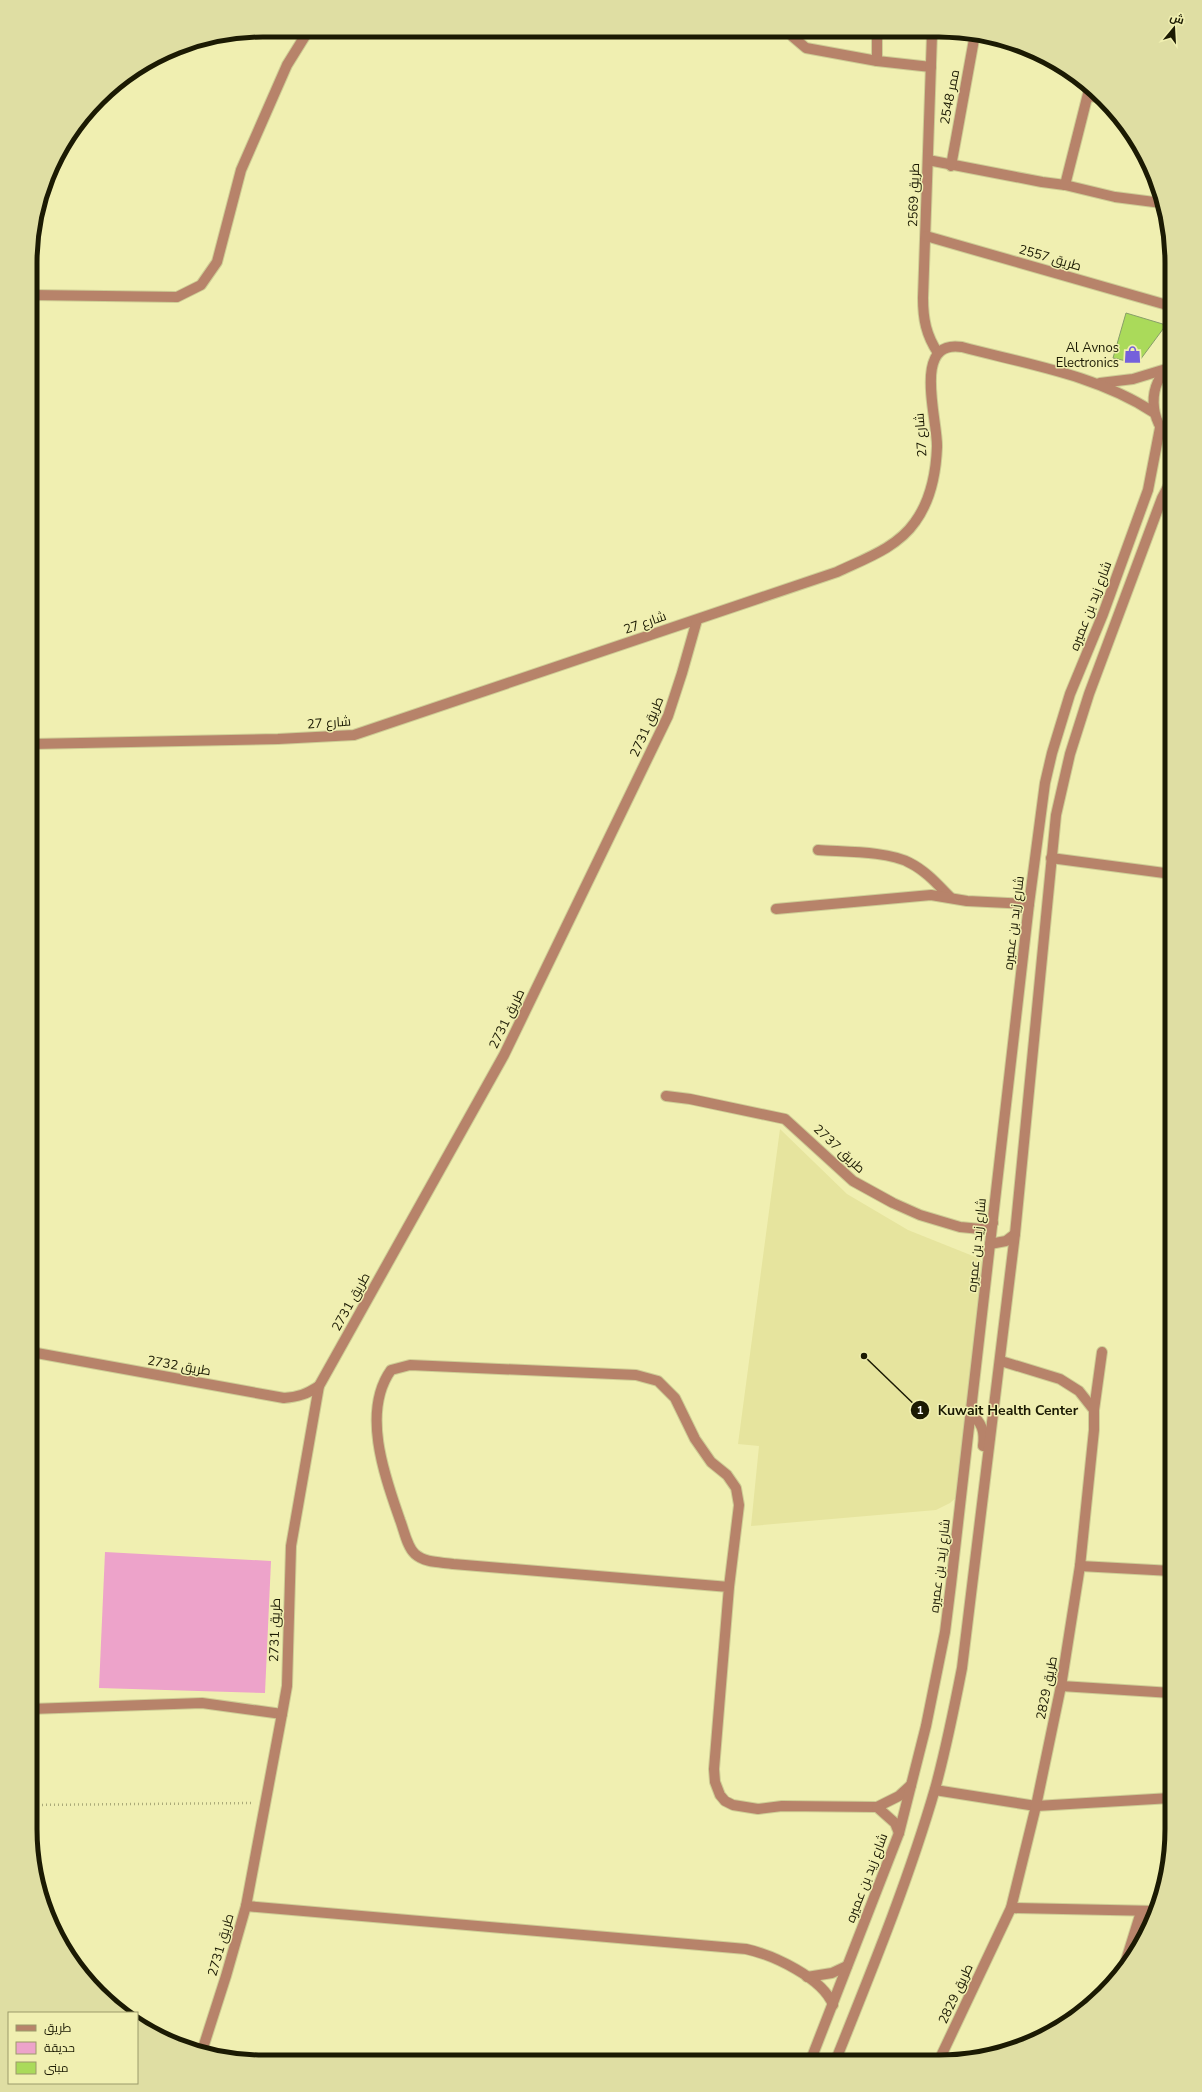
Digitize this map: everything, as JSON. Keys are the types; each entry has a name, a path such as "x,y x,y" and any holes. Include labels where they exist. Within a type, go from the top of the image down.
{"street":[{"path":"37,295 177,297 201,285 217,262 241,170 286,65 305,37"},
{"path":"793,37 806,48 877,61 931,67"},
{"path":"877,37 877,61"},
{"name":"طريق 2569","path":"932,37 926,236 922,298 924,322 927,333 938,353"},
{"name":"ممر 2548","path":"951,166 974,40"},
{"path":"1065,185 1088,93"},
{"path":"928,160 951,166 1065,185 1115,197 1157,202"},
{"name":"طريق 2557","path":"926,236 1165,304"},
{"path":"938,353 949,346 962,347 1098,383 1126,396 1153,412"},
{"name":"شارع 27","path":"37,744 278,739 354,735 836,572 891,546 915,523 926,502 935,477 938,445 932,411 932,369 934,358 938,353"},
{"path":"1098,383 1133,379 1165,368"},
{"path":"1165,372 1158,382 1153,396 1153,412 1160,428 1165,433"},
{"name":"شارع زيد بن عميره","path":"813,2055 899,1833 926,1726 945,1632 970,1413 982,1325 992,1224 1040,814 1052,753 1070,694 1142,510 1154,470 1160,428"},
{"path":"838,2055 889,1923 935,1790 954,1709 962,1668 1015,1234 1056,815 1062,784 1079,724 1165,493"},
{"name":"طريق 2731","path":"203,2047 246,1906 287,1686 291,1546 319,1386 504,1055 668,716 697,620"},
{"path":"818,850 897,857 910,863 926,874 950,897"},
{"path":"1051,858 1165,873"},
{"path":"776,909 931,895 967,901 1029,904"},
{"name":"طريق 2737","path":"666,1096 690,1099 786,1119 852,1181 893,1203 920,1215 960,1227 981,1229 992,1224"},
{"path":"990,1244 1006,1241 1015,1234"},
{"name":"طريق 2829","path":"942,2055 1011,1908 1036,1806 1061,1686 1080,1566 1094,1430 1094,1410 1102,1352"},
{"name":"طريق 2732","path":"37,1353 284,1398 295,1398 307,1394 319,1386"},
{"path":"1000,1361 1060,1379 1079,1391 1094,1410"},
{"path":"729,1587 453,1564 421,1558 411,1550 385,1477 378,1440 378,1410 380,1391 386,1377 391,1370 410,1365 636,1375 658,1380 675,1398 695,1439 711,1462 727,1475 736,1488 739,1505 729,1587 714,1769 715,1782 720,1795 732,1805 758,1809 782,1806 876,1807 899,1796 912,1785"},
{"path":"970,1413 978,1420 983,1430 980,1475 984,1487"},
{"path":"1080,1566 1165,1571"},
{"path":"1061,1686 1165,1693"},
{"path":"37,1710 202,1704 282,1714"},
{"path":"935,1790 1036,1806 1165,1798"},
{"path":"876,1807 895,1823 899,1833"},
{"path":"246,1906 746,1949 760,1952 808,1977 823,1988 833,2005"},
{"path":"1011,1908 1150,1911"},
{"path":"1128,1953 1141,1912"},
{"path":"808,1977 832,1973 847,1966"}],"path":[{"path":"37,1805 266,1803"}],"shaded area":[{"path":"780,1129 847,1194 908,1230 978,1258 985,1264 958,1496 950,1503 936,1510 751,1526 759,1446 738,1444"}],"green space":[{"path":"105,1552 271,1561 265,1693 99,1688"}],"building":[{"path":"1126,313 1165,325 1140,360 1131,362 1113,358"}],"place":[{"name":"Al Avnos Electronics","path":"1132,355"},
{"name":"Kuwait Health Center","path":"864,1356"}]}
